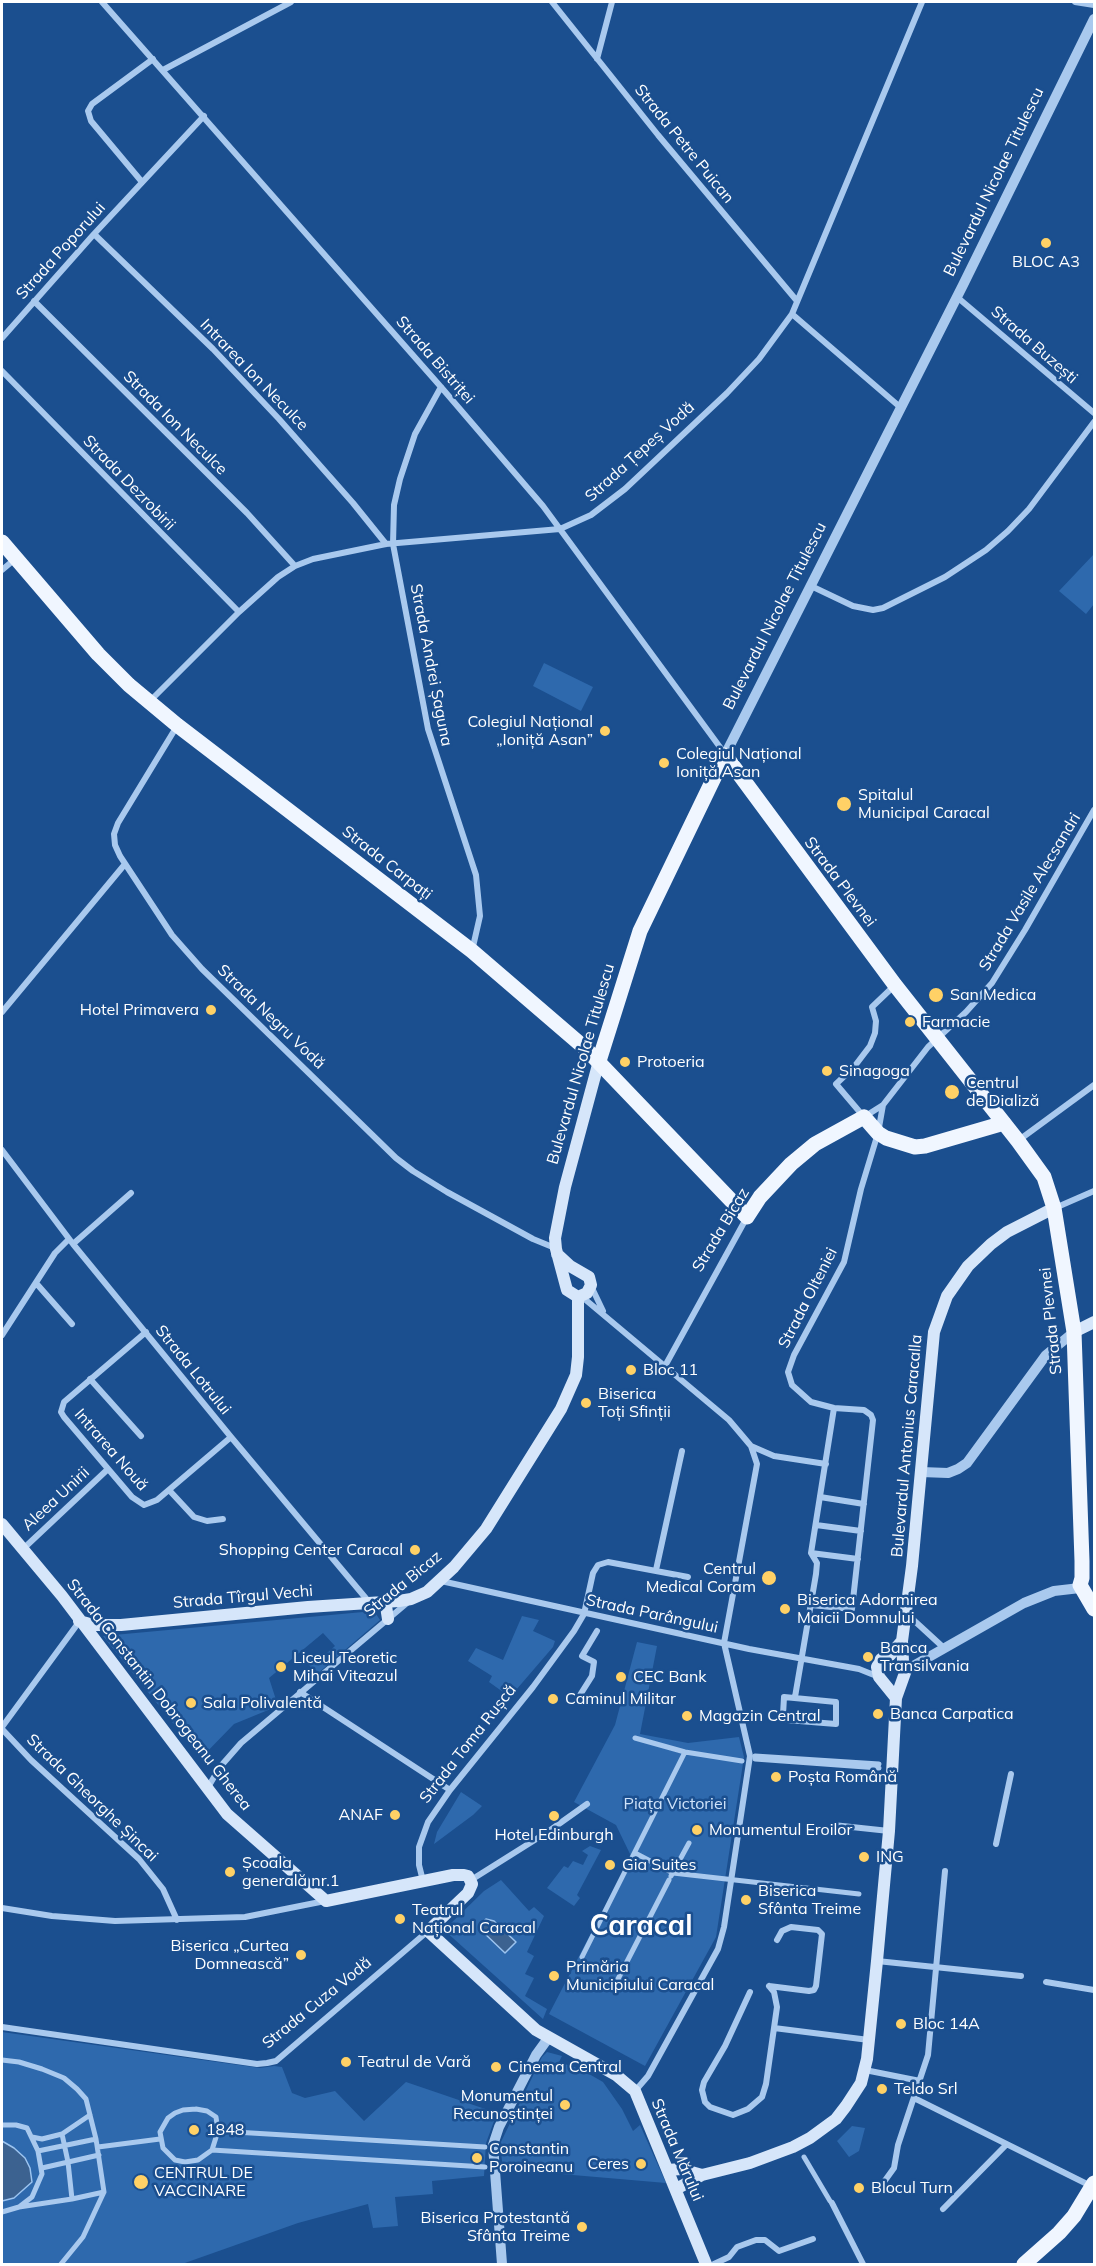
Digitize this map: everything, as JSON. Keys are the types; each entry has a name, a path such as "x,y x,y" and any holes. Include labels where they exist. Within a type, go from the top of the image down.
{"main road":[{"name":"Strada Carpați","path":"2,542 112,669 177,725 472,951 599,1061 747,1217"},
{"name":"Strada Plevnei","path":"725,754 895,985 1044,1177 1054,1208 1074,1332 1087,1581"},
{"name":"Bulevardul Nicolae Titulescu","path":"565,1282 556,1252 555,1231 599,1061 640,932 725,754"},
{"path":"864,1117 878,1132 906,1145 925,1146 1004,1123"},
{"name":"Strada Bicaz","path":"747,1217 760,1197 797,1159 815,1144 864,1117"},
{"name":"Bulevardul Antonius Caracalla","path":"676,2189 702,2175 750,2163 810,2138 830,2124 846,2106 861,2083 870,2040 889,1831 896,1698 904,1670 902,1641 907,1614 931,1350 939,1314 947,1296 968,1266 991,1244 1028,1220 1054,1208"},
{"path":"556,1252 578,1271 586,1273 591,1285 587,1293 573,1296 567,1290 565,1282 569,1274 578,1271"},
{"name":"Strada Bicaz","path":"411,1599 427,1592 440,1581 486,1529 547,1434 571,1390 578,1357 579,1296"},
{"path":"1074,1332 1095,1322"},
{"name":"Strada Constantin Dobrogeanu Gherea","path":"2,1524 80,1621 227,1814 326,1901"},
{"path":"1087,1581 1095,1609"},
{"name":"Strada Tîrgul Vechi","path":"80,1621 94,1625 121,1625 411,1599"},
{"path":"375,1602 386,1606 388,1619"},
{"path":"896,1698 882,1680 877,1667 879,1662 890,1655 902,1641"},
{"path":"882,1680 894,1684 904,1670 890,1655"},
{"path":"326,1901 460,1874 471,1880"},
{"name":"Strada Cuza Vodă","path":"428,1931 468,1893 471,1880"},
{"name":"Strada Mărului","path":"428,1931 536,2030 616,2075 635,2091 706,2265"},
{"name":"Bulevardul Antonius Caracalla","path":"668,2170 681,2169 702,2175"},
{"path":"1024,2265 1059,2233 1093,2190"}],"street":[{"name":"Strada Bistriței","path":"102,2 441,387 560,529 725,754"},
{"path":"163,70 291,2"},
{"name":"Strada Petre Puican","path":"552,2 797,301"},
{"path":"597,59 612,2"},
{"name":"Strada Țepeș Vodă","path":"149,702 239,612 278,577 295,566 314,559 386,544 560,529 591,515 625,489 727,393 759,359 792,314 922,2"},
{"path":"1075,2 1095,4"},
{"name":"Bulevardul Nicolae Titulescu","path":"725,754 1095,19"},
{"path":"142,182 91,121 88,111 92,104 153,59"},
{"name":"Strada Poporului","path":"2,338 94,234 204,116"},
{"name":"Intrarea Ion Neculce","path":"94,234 213,349 279,419 386,544"},
{"name":"Strada Buzești","path":"957,297 1095,413"},
{"name":"Strada Ion Neculce","path":"34,301 247,513 295,566"},
{"path":"792,314 900,407"},
{"name":"Strada Dezrobirii","path":"2,371 239,612"},
{"name":"Strada Andrei Șaguna","path":"441,387 415,434 400,479 394,505 393,544 428,729 476,875 480,916 472,951"},
{"path":"811,586 853,606 873,610 883,608 945,577 986,550 1008,531 1029,509 1095,422"},
{"path":"2,570 15,559"},
{"name":"Strada Negru Vodă","path":"177,725 118,823 114,834 115,845 125,864 184,950 396,1158 447,1192 556,1252"},
{"name":"Strada Vasile Alecsandri","path":"936,1038 966,1012 992,983 1026,930 1095,810"},
{"path":"2,1012 125,864"},
{"path":"864,1117 836,1084 870,1047 876,1021 872,1007 895,985"},
{"name":"Strada Bicaz","path":"864,1117 883,1105 936,1038"},
{"path":"1018,1141 1095,1085"},
{"name":"Strada Olteniei","path":"864,1504 873,1420 868,1412 834,1408 811,1402 800,1394 789,1378 788,1372 794,1355 844,1262 883,1105"},
{"name":"Strada Lotrului","path":"2,1150 71,1241 231,1437 375,1602"},
{"name":"Bulevardul Antonius Caracalla","path":"1054,1208 1095,1191"},
{"path":"2,1335 55,1253 131,1193"},
{"name":"Strada Bicaz","path":"665,1366 747,1217"},
{"path":"36,1283 72,1324"},
{"path":"591,1285 596,1301 609,1318"},
{"path":"579,1296 609,1318 729,1420 751,1446 757,1464 724,1643 750,1756 722,1940 648,2076 635,2091"},
{"path":"141,1436 90,1379 146,1332"},
{"path":"921,1472 948,1473 967,1463 1046,1355 1074,1332"},
{"name":"Intrarea Nouă","path":"90,1379 64,1402 62,1407 64,1417 132,1497 144,1505 152,1504 231,1437"},
{"path":"795,1697 811,1605 816,1563 811,1553 834,1408"},
{"path":"751,1446 774,1456 826,1464"},
{"path":"656,1570 682,1451"},
{"name":"Aleea Unirii","path":"23,1549 108,1469"},
{"path":"169,1490 194,1517 207,1521 223,1519"},
{"path":"811,1605 852,1609 864,1504 820,1497"},
{"path":"816,1525 861,1531"},
{"path":"811,1553 858,1559"},
{"path":"584,1614 593,1573 598,1565 609,1562 688,1577"},
{"name":"Strada Parângului","path":"440,1581 801,1660 860,1670 882,1680"},
{"path":"904,1670 1037,1597 1087,1581"},
{"name":"Strada Bicaz","path":"207,1790 220,1767 236,1748 411,1599"},
{"name":"Strada Toma Rușcă","path":"423,1881 418,1856 428,1822 450,1790 533,1687 584,1614"},
{"path":"907,1614 945,1649"},
{"path":"2,1728 80,1621"},
{"path":"580,1695 592,1676 594,1662 582,1656 597,1631"},
{"path":"860,1670 879,1662"},
{"path":"300,1692 450,1790"},
{"path":"784,1697 795,1697 836,1702 836,1724 784,1718 784,1697"},
{"name":"Strada Gheorghe Șincai","path":"2,1728 31,1760 139,1859 158,1880 177,1920"},
{"path":"635,1738 684,1752 742,1761"},
{"path":"582,1957 684,1752"},
{"path":"755,1756 879,1766 755,1760 755,1756"},
{"path":"996,1844 1011,1774"},
{"name":"Strada Cuza Vodă","path":"471,1880 587,1804"},
{"path":"832,1825 889,1831"},
{"path":"618,1979 689,1843"},
{"path":"634,1854 671,1876 732,1878 859,1894"},
{"path":"881,2186 894,2168 898,2145 928,2055 945,1871"},
{"path":"2,1908 52,1916 115,1921 177,1920 245,1917 326,1901"},
{"path":"750,1992 725,2046 704,2082 702,2095 710,2107 733,2115 748,2109 762,2097 766,2084 776,1999 769,1986 814,1990 823,1938 818,1930 785,1928 777,1940"},
{"name":"Strada Cuza Vodă","path":"2,2027 257,2064 276,2061 428,1931"},
{"path":"877,1961 1021,1976"},
{"path":"1046,1982 1095,1990"},
{"path":"774,2028 870,2040"},
{"path":"501,2265 493,2145 504,2117 536,2055 549,2037"},
{"path":"2,2060 19,2062 63,2078 86,2099 98,2147 104,2192 83,2237 61,2265"},
{"path":"865,2070 920,2081"},
{"path":"914,2098 1093,2190"},
{"path":"196,2109 212,2113 216,2117 218,2131 212,2150 198,2160 185,2162 174,2160 168,2155 160,2139 160,2133 168,2118 183,2110 196,2109"},
{"path":"32,2137 42,2139 62,2134 90,2115"},
{"path":"2,2125 27,2128 38,2151 42,2168 42,2174 32,2197 19,2207"},
{"path":"218,2131 485,2147"},
{"path":"62,2134 72,2199"},
{"path":"38,2151 96,2139"},
{"path":"98,2147 160,2139"},
{"path":"943,2209 1006,2145"},
{"path":"212,2150 485,2168"},
{"path":"42,2168 99,2156"},
{"path":"804,2157 863,2265"},
{"path":"2,2212 104,2192"},
{"path":"714,2265 729,2257 737,2247 756,2240 765,2240 778,2252 813,2239"}],"green space":[{"path":"1094,554 1094,604 1086,614 1059,591"},
{"path":"544,663 593,687 581,711 533,686"},
{"path":"374,1611 380,1620 317,1674 309,1665 310,1658 314,1657 319,1660 335,1646 323,1633 269,1678 278,1706 234,1724 201,1758 103,1636"},
{"path":"522,1616 539,1620 533,1631 555,1641 553,1647 510,1697 489,1682 492,1676 468,1661 476,1648 503,1660"},
{"name":"Piața Victoriei","path":"637,1642 657,1646 640,1734 688,1743 739,1737 744,1757 716,1937 645,2066 549,2014 631,1856 616,1825 574,1802 615,1725"},
{"path":"461,1792 482,1806 434,1844 437,1832"},
{"path":"590,1846 601,1850 577,1895 580,1898 574,1906 547,1888 564,1866 568,1868 573,1861 583,1865 588,1855 582,1851"},
{"path":"501,1880 529,1911 534,1907 544,1916 527,1952 534,1956 525,1974 534,1978 525,1996 547,2009 543,2019 444,1930 484,1891"},
{"path":"2,2032 260,2068 282,2067 292,2093 305,2098 335,2091 364,2121 406,2082 497,2113 486,2143 484,2176 432,2181 433,2194 395,2197 398,2226 373,2228 368,2204 298,2223 182,2264 2,2264"},
{"path":"547,2052 562,2056 559,2062 582,2070 603,2082 622,2109 633,2131 640,2125 666,2183 503,2169 500,2144 542,2057"},
{"path":"852,2126 865,2128 859,2151 849,2157 837,2141"}],"shaded area":[{"path":"486,1919 494,1921 516,1942 505,1953 482,1931 481,1924"},
{"path":"2,2141 25,2158 30,2168 32,2182 14,2198 2,2201"}],"place":[{"name":"BLOC A3","path":"1046,243"},
{"name":"Colegiul Național „Ioniță Asan”","path":"605,731"},
{"name":"Colegiul Național Ioniță Asan","path":"664,763"},
{"name":"Spitalul Municipal Caracal","path":"844,804"},
{"name":"San Medica","path":"936,995"},
{"name":"Hotel Primavera","path":"211,1010"},
{"name":"Farmacie","path":"910,1022"},
{"name":"Protoeria","path":"625,1062"},
{"name":"Sinagoga","path":"827,1071"},
{"name":"Centrul de Dializă","path":"952,1092"},
{"name":"Bloc 11","path":"631,1370"},
{"name":"Biserica Toți Sfinții","path":"586,1403"},
{"name":"Shopping Center Caracal","path":"415,1550"},
{"name":"Centrul Medical Coram","path":"769,1578"},
{"name":"Biserica Adormirea Maicii Domnului","path":"785,1609"},
{"name":"Banca Transilvania","path":"868,1657"},
{"name":"Liceul Teoretic Mihai Viteazul","path":"281,1667"},
{"name":"CEC Bank","path":"621,1677"},
{"name":"Caminul Militar","path":"553,1699"},
{"name":"Sala Polivalentă","path":"191,1703"},
{"name":"Banca Carpatica","path":"878,1714"},
{"name":"Magazin Central","path":"687,1716"},
{"name":"Poșta Română","path":"776,1777"},
{"name":"ANAF","path":"395,1815"},
{"name":"Hotel Edinburgh","path":"554,1816"},
{"name":"Monumentul Eroilor","path":"697,1830"},
{"name":"ING","path":"864,1857"},
{"name":"Gia Suites","path":"610,1865"},
{"name":"Școala generală nr.1","path":"230,1872"},
{"name":"Biserica Sfânta Treime","path":"746,1900"},
{"name":"Teatrul Național Caracal","path":"400,1919"},
{"name":"Biserica „Curtea Domnească”","path":"301,1955"},
{"name":"Primăria Municipiului Caracal","path":"554,1976"},
{"name":"Bloc 14A","path":"901,2024"},
{"name":"Teatrul de Vară","path":"346,2062"},
{"name":"Cinema Central","path":"496,2067"},
{"name":"Teldo Srl","path":"882,2089"},
{"name":"Monumentul Recunoștinței","path":"565,2105"},
{"name":"1848","path":"194,2130"},
{"name":"Constantin Poroineanu","path":"477,2158"},
{"name":"Ceres","path":"641,2164"},
{"name":"CENTRUL DE VACCINARE","path":"141,2182"},
{"name":"Blocul Turn","path":"859,2188"},
{"name":"Biserica Protestantă Sfânta Treime","path":"582,2227"}],"district":[{"name":"Caracal","path":"641,1927"}]}
